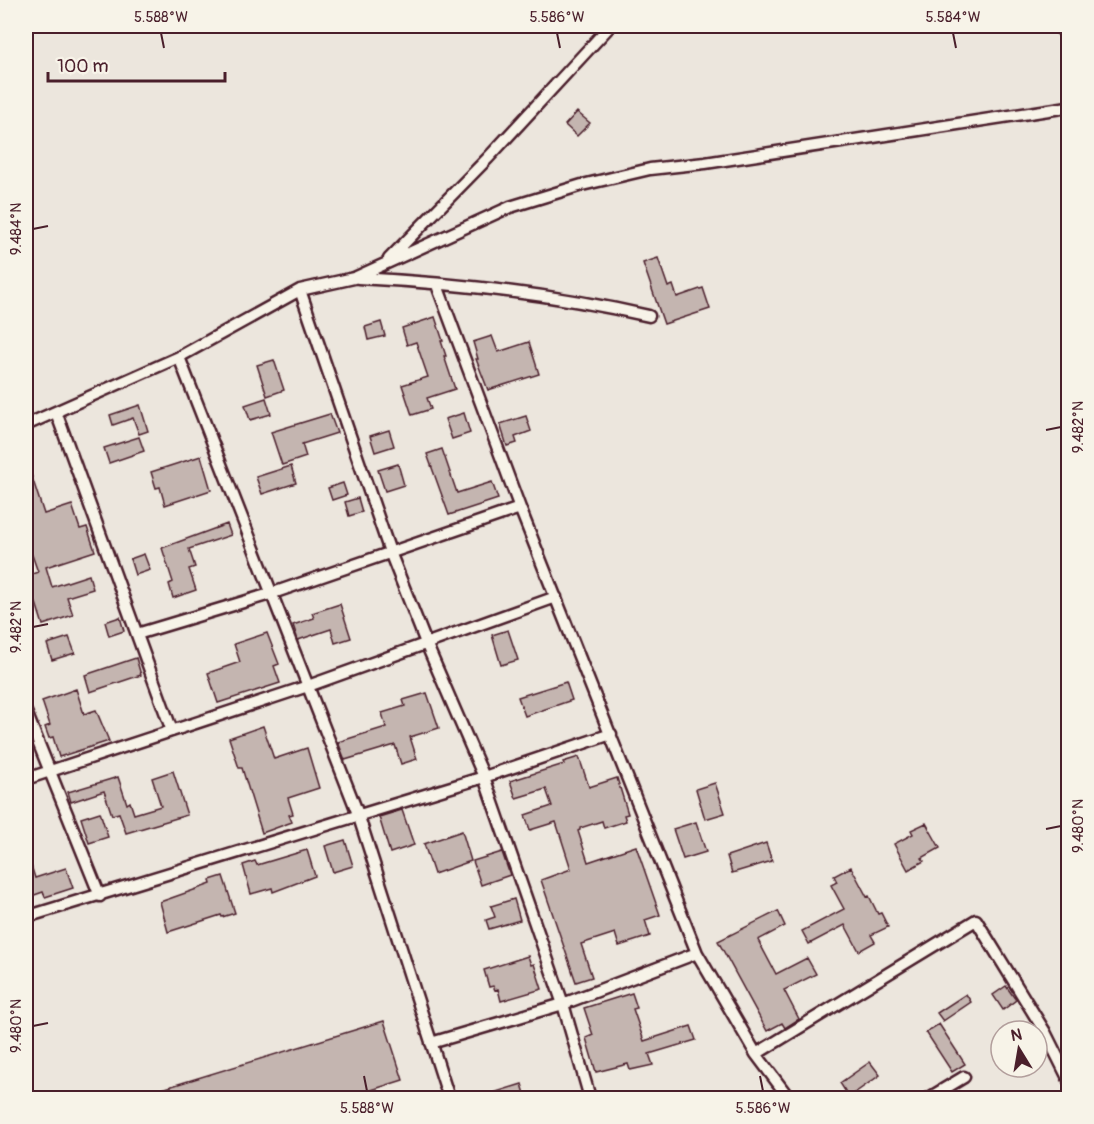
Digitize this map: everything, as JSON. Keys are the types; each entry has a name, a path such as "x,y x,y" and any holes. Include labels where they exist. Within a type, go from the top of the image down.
{"street":[{"path":"382,265 488,158 610,26"},
{"path":"26,425 179,357 300,290 354,278 510,207 582,185 650,169 705,163 1068,107"},
{"path":"354,278 401,280 538,294 649,316"},
{"path":"437,285 520,508 697,953 756,1054 789,1098"},
{"path":"300,290 390,552 426,644 484,777 563,1004 590,1098"},
{"path":"179,357 358,814 449,1098"},
{"path":"57,412 171,730"},
{"path":"137,634 270,594 520,508"},
{"path":"26,779 308,686 556,597"},
{"path":"26,712 100,896"},
{"path":"26,917 484,777 611,734"},
{"path":"756,1054 976,920 1045,1032 1068,1078"},
{"path":"431,1043 563,1004 697,953"},
{"path":"936,1097 964,1077"}],"building":[{"path":"1048,26 1068,26 1068,45"},
{"path":"577,112 590,123 577,136 565,125"},
{"path":"658,258 668,287 673,285 677,297 703,288 710,309 664,324 643,263"},
{"path":"435,317 455,389 427,398 431,409 412,415 402,385 428,377 416,342 407,345 402,328"},
{"path":"381,322 385,336 368,340 365,327"},
{"path":"492,336 498,352 529,342 539,374 488,390 476,359 478,359 473,342"},
{"path":"274,360 284,390 267,396 257,365"},
{"path":"266,398 271,414 250,420 245,405"},
{"path":"140,405 148,431 139,434 133,418 113,425 110,415"},
{"path":"464,413 470,433 452,439 445,419"},
{"path":"330,414 337,433 302,444 306,457 282,465 271,432"},
{"path":"526,416 531,431 515,437 517,443 507,446 500,424"},
{"path":"389,430 394,446 375,452 370,436"},
{"path":"139,437 144,451 109,463 104,448"},
{"path":"442,449 457,493 492,482 498,499 449,515 427,454"},
{"path":"201,456 211,490 165,505 160,487 156,488 151,472"},
{"path":"26,462 44,514 72,505 80,529 87,527 95,551 46,567 52,587 89,575 93,589 67,597 73,615 43,625 36,603 26,606 26,576 38,572 32,555 26,557"},
{"path":"398,464 404,485 385,491 378,470"},
{"path":"291,466 296,483 262,494 256,477"},
{"path":"343,483 347,495 332,500 328,488"},
{"path":"358,498 362,512 349,516 345,502"},
{"path":"227,524 231,535 189,549 195,567 189,569 196,590 173,598 169,584 173,582 162,548"},
{"path":"144,554 150,570 135,575 130,559"},
{"path":"340,604 351,638 335,643 331,629 298,640 293,625 314,618 312,613"},
{"path":"120,617 124,631 109,636 105,622"},
{"path":"508,630 518,660 501,665 492,635"},
{"path":"267,633 279,664 274,666 280,683 218,703 208,673 240,662 234,644"},
{"path":"69,637 75,653 52,660 47,644"},
{"path":"136,658 141,675 90,692 85,675"},
{"path":"566,682 572,700 525,716 518,697"},
{"path":"76,689 84,714 96,710 109,741 59,757 53,737 49,738 45,727 50,725 42,701"},
{"path":"427,693 439,728 410,737 417,759 401,764 395,745 345,760 338,742 386,727 382,713 405,706 403,700"},
{"path":"263,726 274,759 307,748 319,788 288,798 293,814 289,815 292,822 262,833 242,768 239,768 229,738"},
{"path":"579,757 589,787 617,778 628,814 624,815 626,821 604,828 602,821 580,828 578,831 588,862 636,846 660,915 645,920 650,936 619,946 615,933 581,944 592,977 576,982 541,880 571,869 556,822 530,830 525,815 552,806 546,789 516,798 510,781"},
{"path":"173,771 187,815 126,833 119,813 112,815 104,791 71,802 68,792 118,777 127,804 130,802 134,814 161,806 152,778"},
{"path":"715,783 725,813 705,819 696,789"},
{"path":"402,810 414,845 390,853 379,817"},
{"path":"100,812 108,837 89,843 81,818"},
{"path":"696,822 706,852 683,859 673,829"},
{"path":"926,823 940,848 922,858 924,861 908,870 894,844 913,834 911,830"},
{"path":"462,831 471,861 434,874 424,844"},
{"path":"345,840 353,866 333,872 325,846"},
{"path":"766,843 772,861 732,873 727,856"},
{"path":"307,850 315,876 273,892 272,888 251,894 243,865 255,861 257,865"},
{"path":"502,852 510,875 481,885 473,861"},
{"path":"26,856 28,856 35,878 66,868 73,888 45,897 43,892 26,898"},
{"path":"851,867 867,897 869,896 878,914 881,913 888,927 871,935 875,942 859,951 845,925 809,944 802,931 844,909 831,885 837,882 834,876"},
{"path":"223,876 235,913 222,917 221,915 168,932 160,902 211,884 210,880"},
{"path":"514,899 520,920 489,929 486,920 495,917 491,906"},
{"path":"778,911 785,926 758,940 776,974 807,958 816,974 784,990 799,1019 785,1028 782,1023 767,1031 718,941"},
{"path":"528,956 531,965 534,964 542,989 501,1001 498,989 495,990 493,986 489,987 484,970"},
{"path":"1006,986 1016,1000 1003,1010 993,995"},
{"path":"632,993 637,1008 633,1009 644,1041 691,1026 696,1040 649,1054 653,1065 630,1070 628,1064 596,1072 586,1038 593,1035 584,1008"},
{"path":"966,994 971,1002 943,1021 937,1013"},
{"path":"384,1021 403,1080 346,1098 165,1098 162,1089"},
{"path":"939,1024 965,1064 952,1072 926,1032"},
{"path":"870,1062 880,1075 849,1097 840,1083"},
{"path":"522,1084 526,1097 483,1098 483,1096"}]}
